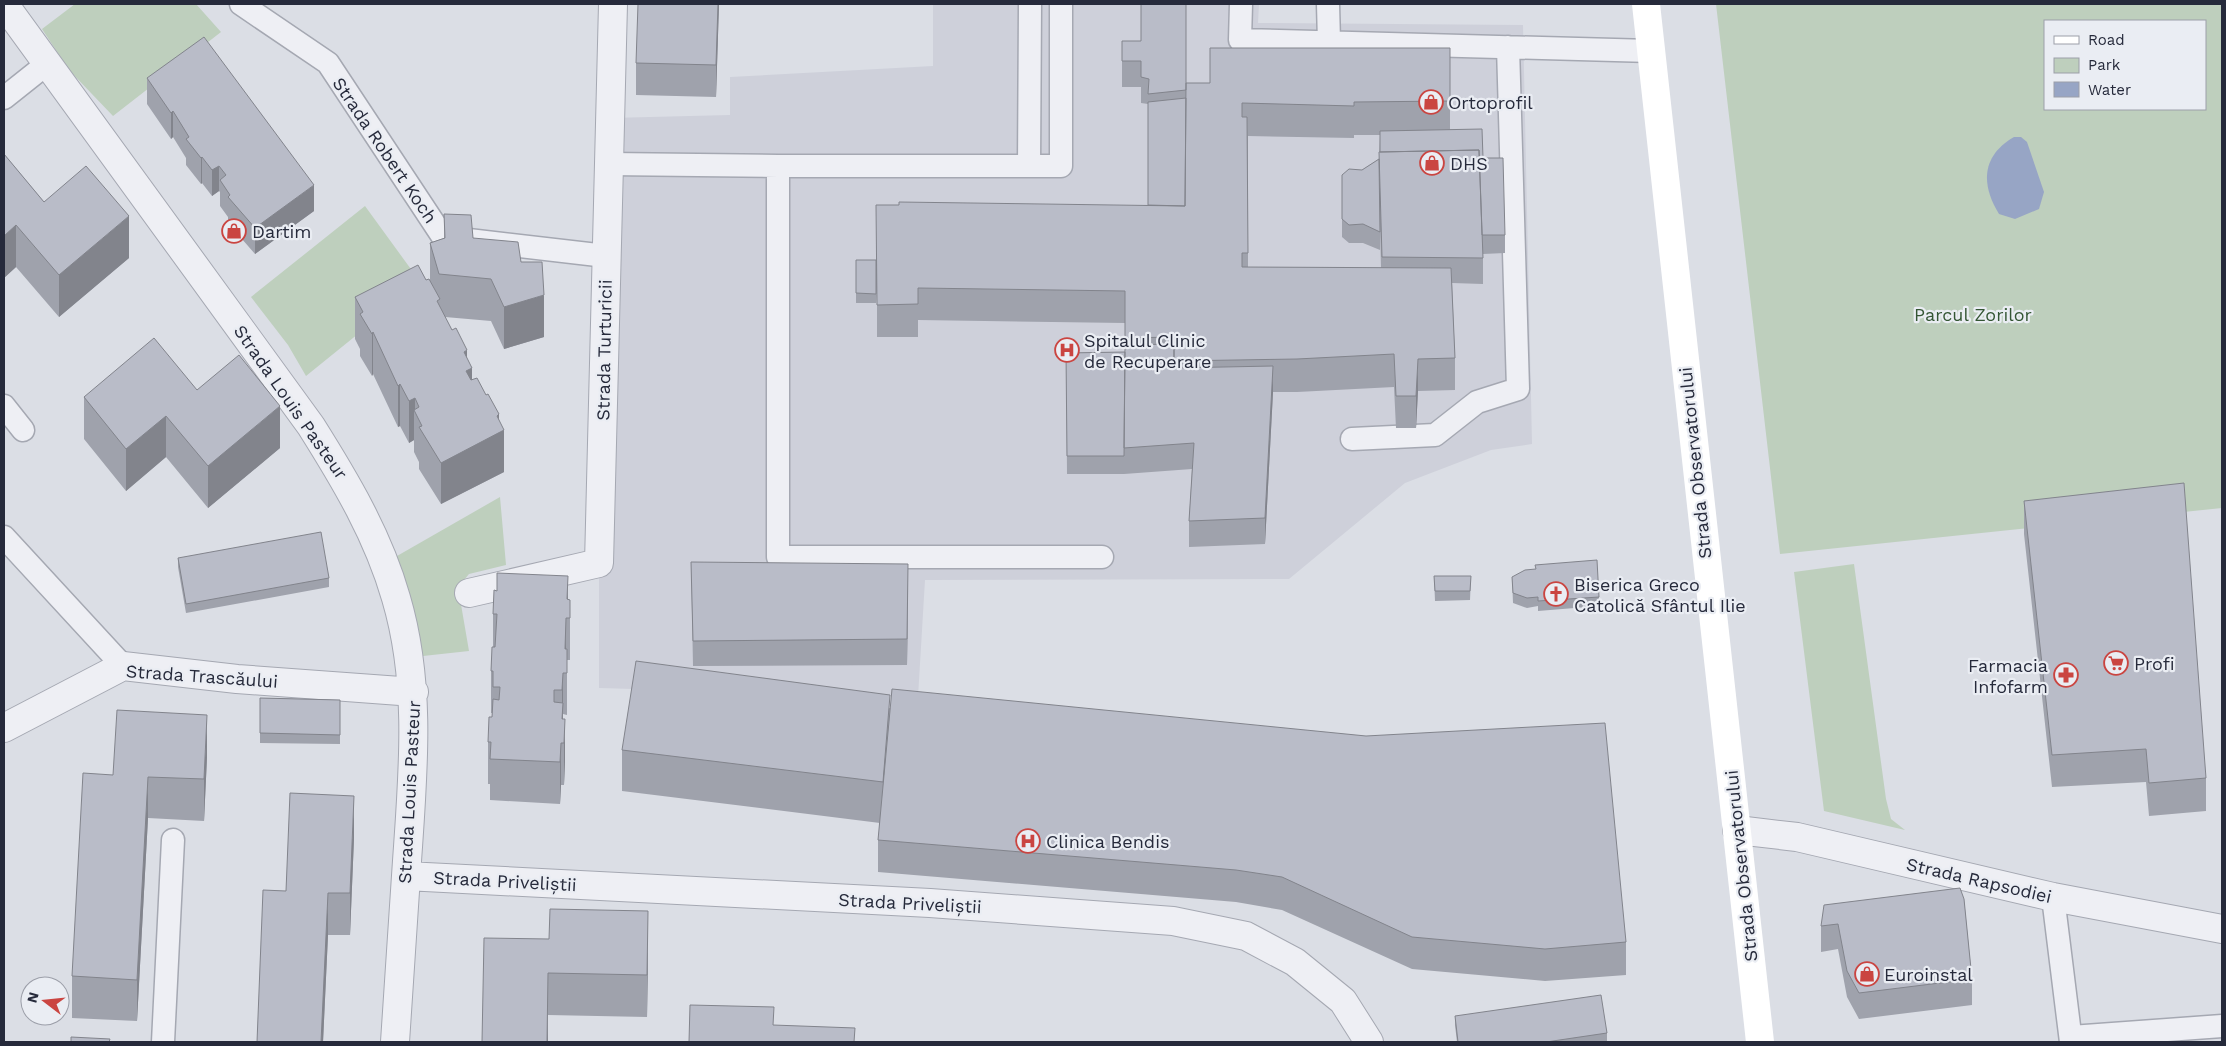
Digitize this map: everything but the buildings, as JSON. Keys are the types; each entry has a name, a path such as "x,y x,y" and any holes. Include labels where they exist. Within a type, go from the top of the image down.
{"main road":[{"name":"Strada Observatorului","path":"1646,4 1760,1042"}],"street":[{"name":"Strada Louis Pasteur","path":"4,4 311,426 348,484 376,542 396,598 408,651 414,692 414,754 395,1042"},
{"name":"Strada Turturicii","path":"469,593 600,563 606,256 614,4"},
{"name":"Strada Trascăului","path":"4,728 123,666 237,678 414,692"},
{"name":"Strada Rapsodiei","path":"1737,830 1797,838 2053,897 2222,929"},
{"name":"Strada Priveliștii","path":"406,876 921,902 1173,921 1246,936 1295,962 1343,1001 1369,1042"}],"lane":[{"name":"Strada Robert Koch","path":"241,4 328,63 443,237 606,256"},
{"path":"1029,166 1030,4"},
{"path":"609,164 1061,166 1061,4"},
{"path":"1241,4 1240,40 1651,51"},
{"path":"1328,4 1329,42"},
{"path":"1352,439 1435,435 1477,402 1518,389 1508,47"},
{"path":"4,98 48,63"},
{"path":"778,166 778,557 1102,557"},
{"path":"4,406 23,430"},
{"path":"4,537 123,666"},
{"path":"163,1042 174,840"},
{"path":"2053,897 2071,1040 2222,1026"}],"shaded area":[{"name":"Spitalul Clinic de Recuperare","path":"933,4 1259,4 1258,23 1523,25 1532,444 1491,450 1405,483 1289,579 925,580 918,697 599,688 599,563 610,118 730,115 730,77 933,66"}],"green space":[{"path":"75,4 196,4 221,32 113,116 69,70 42,29"},
{"name":"Parcul Zorilor","path":"1716,4 2222,4 2222,508 1780,554"},
{"path":"365,206 421,283 306,376 288,345 251,297"},
{"path":"500,497 506,565 469,574 458,587 469,651 423,656 397,556"},
{"path":"1854,564 1886,799 1891,819 1905,830 1824,811 1794,572"}],"water":[{"path":"2014,137 2021,137 2027,142 2044,192 2039,209 2015,219 1999,214 1993,203 1987,182 1987,172 1995,153"}],"place":[{"name":"Ortoprofil","path":"1431,102"},
{"name":"DHS","path":"1432,163"},
{"name":"Dartim","path":"234,231"},
{"name":"Spitalul Clinic de Recuperare","path":"1067,350"},
{"name":"Biserica Greco Catolică Sfântul Ilie","path":"1556,594"},
{"name":"Profi","path":"2116,663"},
{"name":"Farmacia Infofarm","path":"2066,675"},
{"name":"Clinica Bendis","path":"1028,841"},
{"name":"Euroinstal","path":"1867,974"}]}
